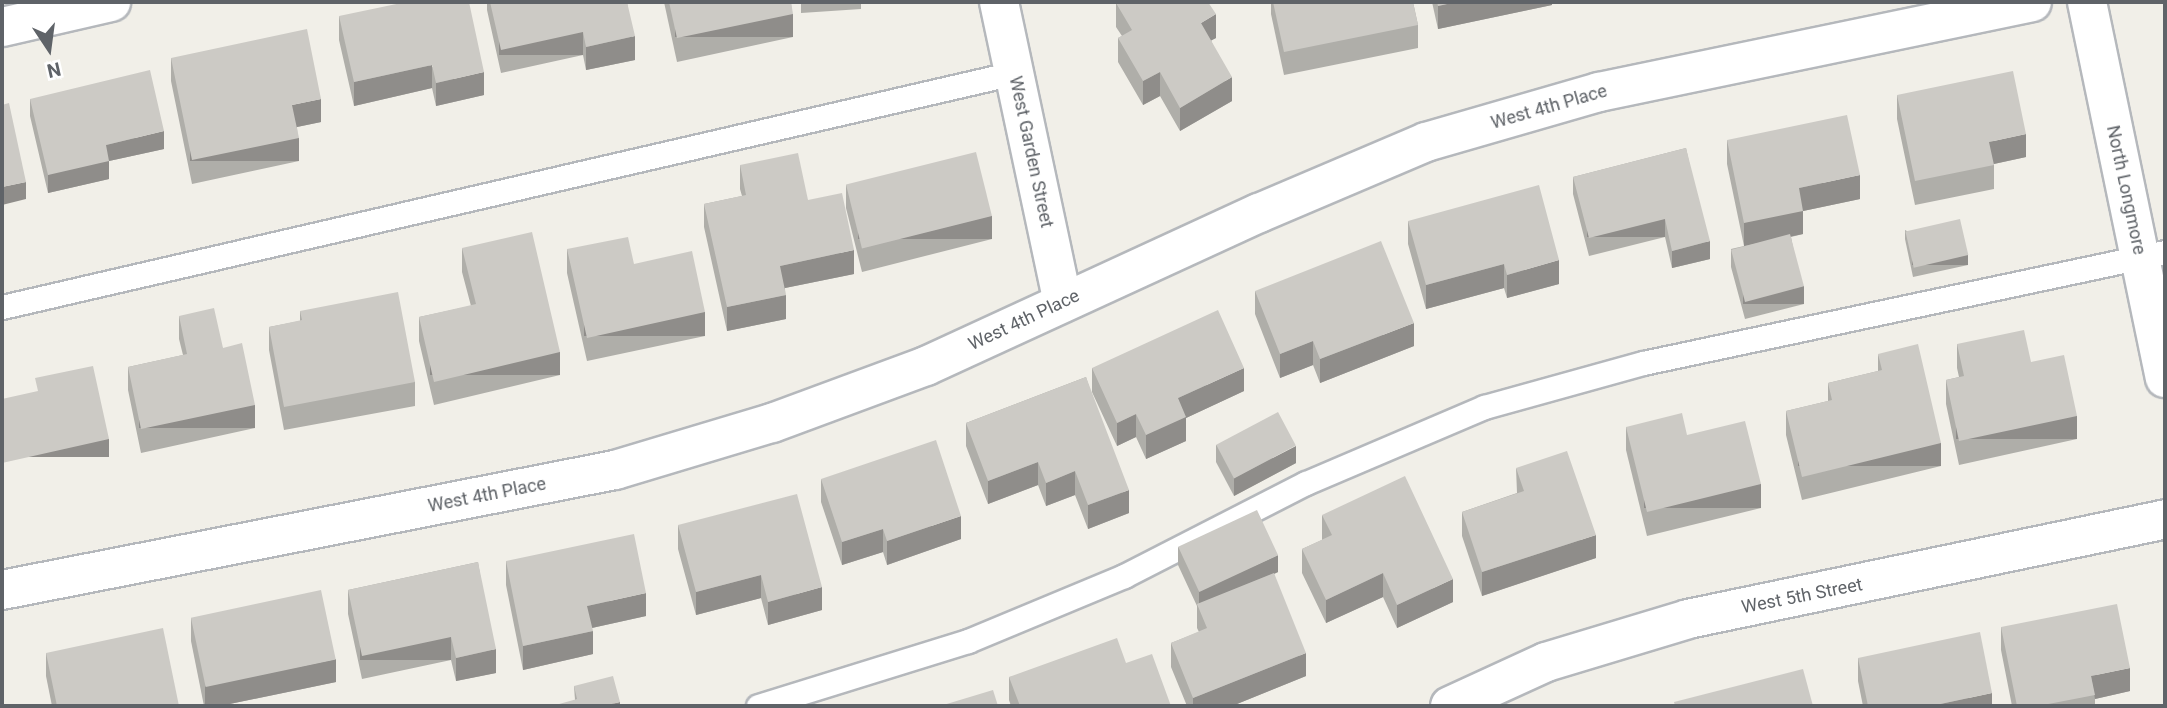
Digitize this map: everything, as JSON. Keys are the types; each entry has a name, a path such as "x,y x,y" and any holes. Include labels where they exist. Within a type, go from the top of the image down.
{"street":[{"path":"2,27 111,2"},
{"name":"West Garden Street","path":"999,2 1063,302"},
{"name":"West 4th Place","path":"2,590 615,470 772,423 914,371 1063,302 1426,142 1599,92 2032,2"},
{"name":"North Longmore","path":"2087,2 2153,255 2165,378"},
{"name":"West 5th Street","path":"1450,706 1546,662 1688,619 2165,519"}],"lane":[{"path":"2,306 1014,73"},
{"path":"758,706 992,631 1124,576 1306,483 1484,407 1643,363 2153,255"}],"building":[{"path":"406,2 469,2 484,72 436,83 432,65 354,82 339,16"},
{"path":"490,2 627,2 635,36 586,47 583,32 501,50"},
{"path":"669,2 791,2 793,14 677,38"},
{"path":"1208,2 1216,14 1201,23 1232,77 1180,108 1160,72 1143,81 1118,38 1132,30 1116,3"},
{"path":"1273,2 1413,2 1418,25 1284,52"},
{"path":"1437,2 1456,2 1438,6"},
{"path":"307,29 321,99 292,105 299,138 192,160 171,58"},
{"path":"150,70 164,131 106,145 109,161 48,175 30,99"},
{"path":"2013,71 2026,134 1989,142 1994,165 1915,181 1897,95"},
{"path":"9,103 26,182 2,187 2,105"},
{"path":"1847,115 1860,175 1799,188 1803,211 1744,223 1727,140"},
{"path":"1686,148 1710,241 1672,251 1665,219 1589,238 1573,177"},
{"path":"976,152 992,216 862,248 846,184"},
{"path":"798,153 808,200 842,193 854,250 780,266 786,295 727,307 704,204 746,195 740,165"},
{"path":"1539,185 1559,260 1507,275 1504,264 1426,285 1408,221"},
{"path":"1960,219 1968,255 1914,268 1905,232"},
{"path":"532,232 560,352 434,382 419,317 476,304 462,248"},
{"path":"1790,234 1804,286 1745,302 1731,250"},
{"path":"628,237 634,264 692,251 705,312 587,338 567,249"},
{"path":"1381,241 1414,323 1320,359 1313,341 1280,354 1255,291"},
{"path":"398,292 415,382 284,407 269,327 302,320 300,311"},
{"path":"214,308 223,348 242,343 255,405 141,429 128,367 187,354 179,316"},
{"path":"1218,310 1244,368 1178,398 1186,417 1146,435 1136,414 1117,423 1092,368"},
{"path":"2024,330 2031,362 2064,355 2077,416 1959,441 1946,380 1964,376 1957,344"},
{"path":"1918,344 1941,443 1802,477 1786,411 1832,400 1828,383 1882,370 1878,354"},
{"path":"93,366 109,439 2,463 2,399 38,391 35,378"},
{"path":"1086,377 1129,490 1088,505 1075,471 1046,483 1038,462 988,481 966,423"},
{"path":"1278,412 1296,446 1234,478 1216,445"},
{"path":"1682,413 1687,435 1745,421 1761,484 1647,512 1626,427"},
{"path":"936,440 961,516 887,541 883,529 842,542 821,479"},
{"path":"1567,451 1596,535 1482,572 1462,512 1524,491 1516,468"},
{"path":"1405,476 1453,579 1397,605 1383,573 1326,600 1302,549 1332,535 1322,515"},
{"path":"797,494 822,587 768,602 761,575 696,592 678,525"},
{"path":"1257,510 1278,555 1199,592 1178,547"},
{"path":"634,534 646,593 587,606 593,631 523,646 506,561"},
{"path":"478,562 496,649 456,658 451,637 362,656 348,590"},
{"path":"1274,573 1306,653 1193,698 1171,643 1207,628 1197,604"},
{"path":"321,590 336,659 206,687 191,618"},
{"path":"2117,604 2130,668 2091,676 2095,695 2038,706 2017,706 2001,627"},
{"path":"163,628 179,706 57,706 46,653"},
{"path":"1980,632 1992,693 1931,706 1868,706 1858,658"},
{"path":"1117,638 1126,663 1152,654 1171,706 1020,706 1009,677"},
{"path":"1803,669 1813,706 1675,706 1674,702"},
{"path":"613,676 620,702 603,706 552,706 577,699 574,686"},
{"path":"993,690 998,706 940,706"}]}
